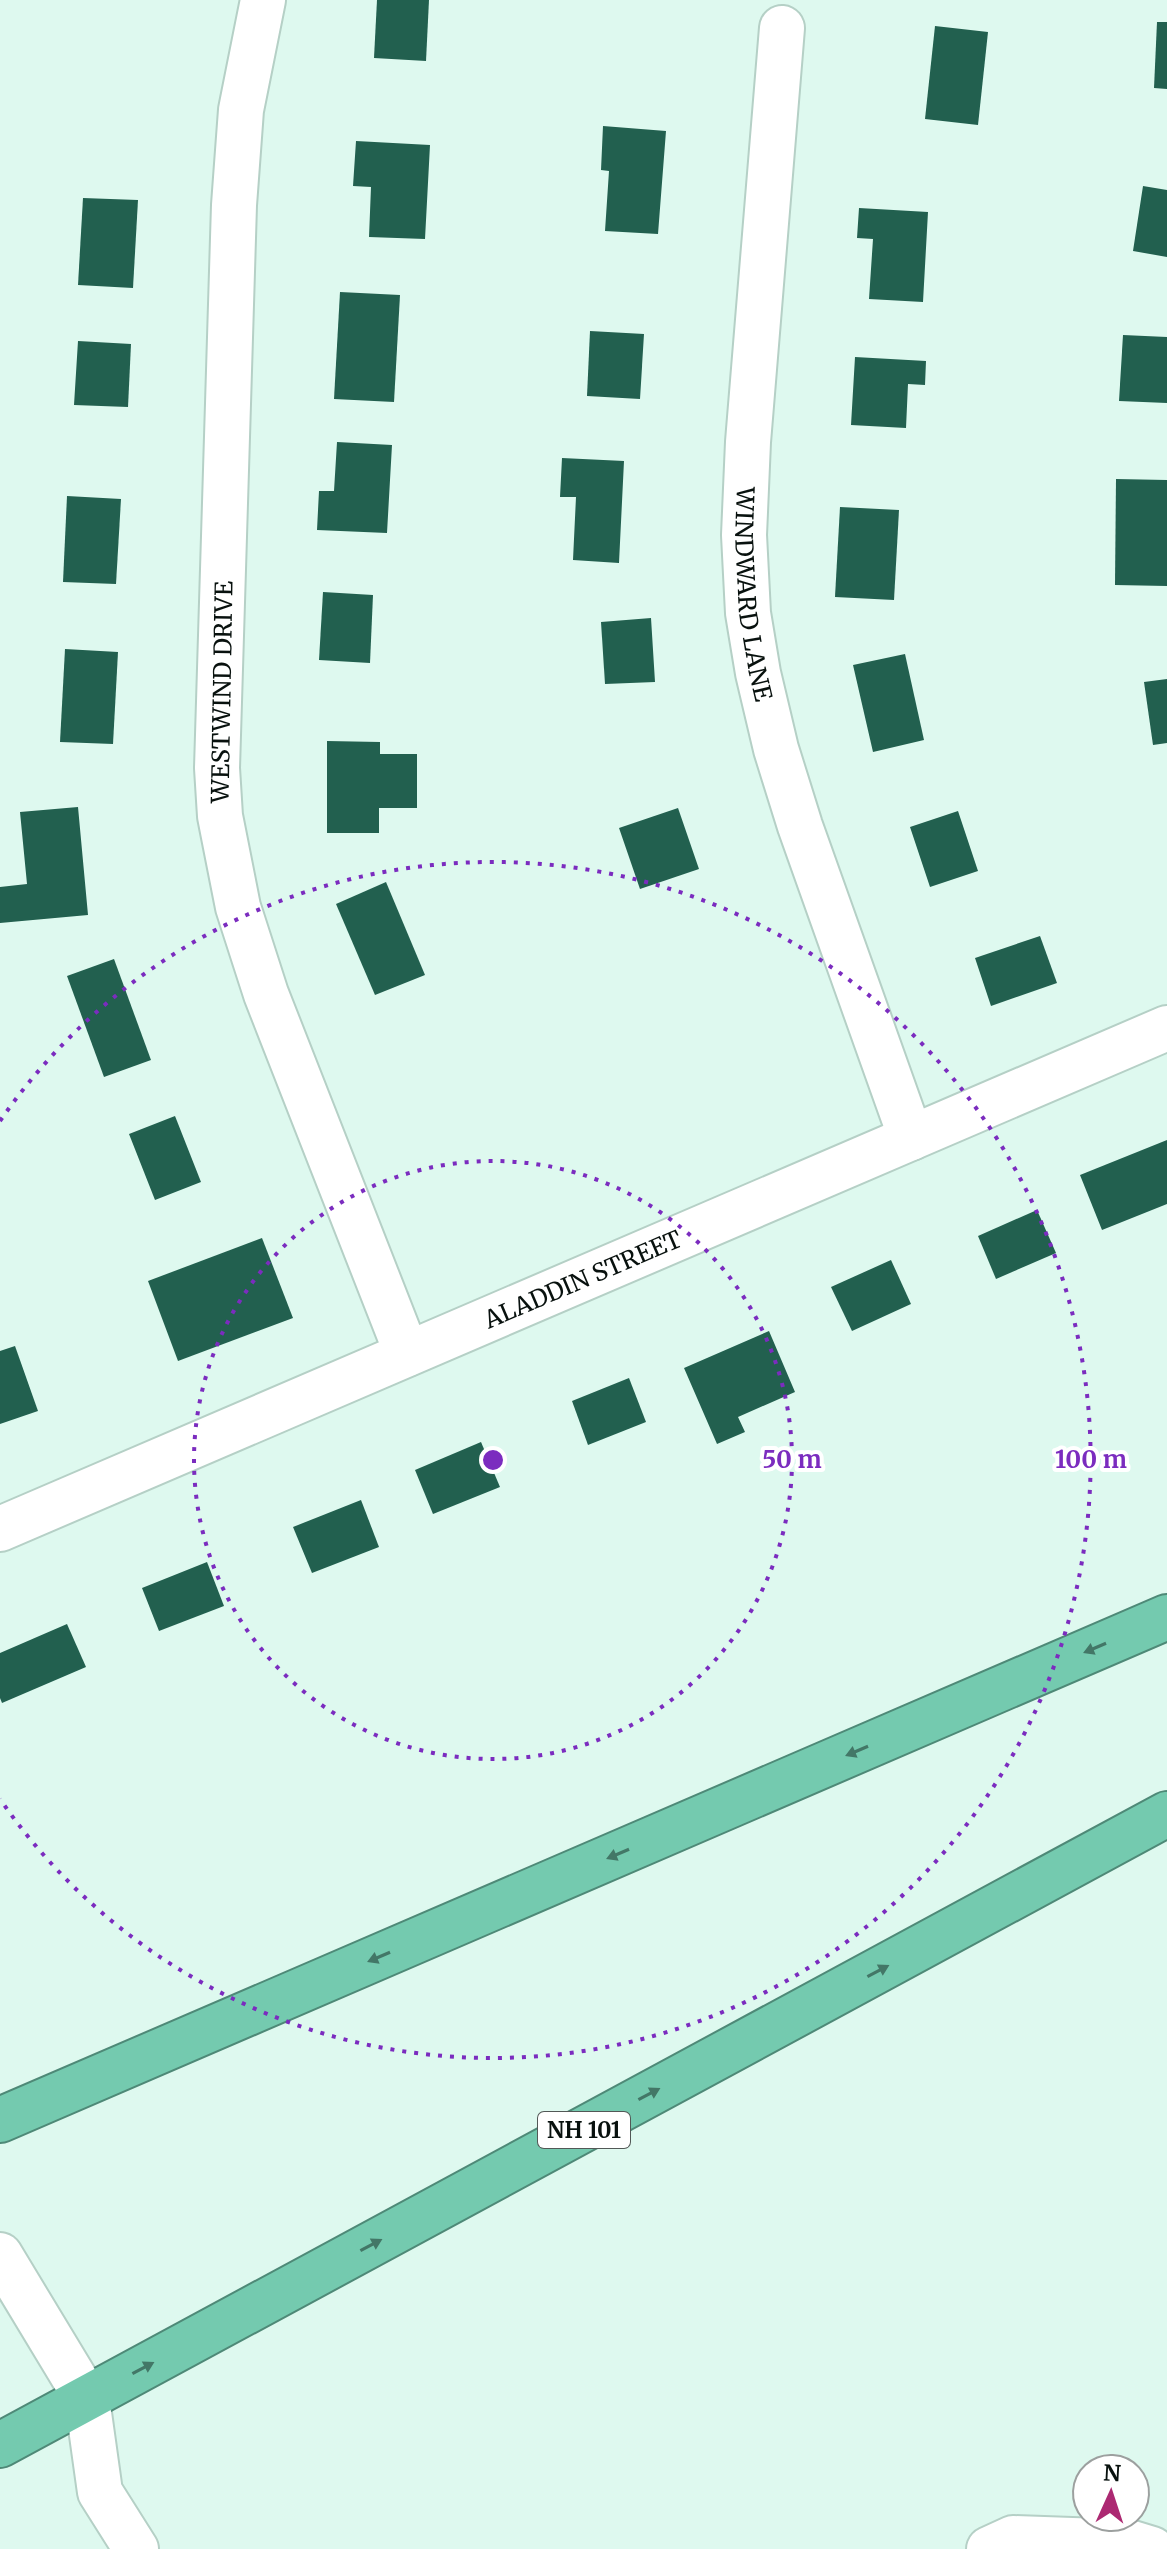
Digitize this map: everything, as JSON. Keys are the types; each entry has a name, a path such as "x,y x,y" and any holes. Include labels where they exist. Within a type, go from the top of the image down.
{"highway":[{"path":"0,2120 1167,1617"},
{"name":"NH 101","path":"0,2445 1167,1814"}],"street":[{"name":"WESTWIND DRIVE","path":"263,0 241,110 234,205 217,768 220,816 238,907 266,994 407,1354"},
{"name":"WINDWARD LANE","path":"782,28 748,442 744,535 748,613 776,749 800,826 911,1138"},
{"name":"ALADDIN STREET","path":"0,1529 1167,1028"},
{"path":"0,2255 87,2399 100,2492 136,2549"},
{"path":"989,2549 1013,2538 1129,2542 1152,2549"}],"building":[{"path":"377,0 429,0 426,61 374,58"},
{"path":"1157,22 1167,22 1167,89 1154,88"},
{"path":"935,26 988,32 978,125 925,119"},
{"path":"603,126 666,131 658,234 605,231 609,171 601,170"},
{"path":"356,141 430,145 425,239 369,237 371,187 353,186"},
{"path":"1143,186 1167,190 1167,257 1133,251"},
{"path":"83,198 138,200 133,288 78,285"},
{"path":"859,208 928,212 923,302 869,299 873,239 857,238"},
{"path":"340,292 400,295 394,402 334,399"},
{"path":"590,331 644,334 640,399 587,396"},
{"path":"1123,335 1167,337 1167,403 1119,401"},
{"path":"78,341 131,344 128,407 74,405"},
{"path":"855,357 926,361 925,385 908,384 906,428 851,425"},
{"path":"337,442 392,445 387,533 317,530 319,491 334,491"},
{"path":"562,458 624,461 619,563 573,560 576,497 560,497"},
{"path":"1116,479 1167,480 1167,586 1115,585"},
{"path":"67,496 121,499 116,584 63,582"},
{"path":"840,507 899,510 894,600 835,597"},
{"path":"323,592 373,595 370,663 319,660"},
{"path":"651,618 655,682 605,684 601,622"},
{"path":"65,649 118,652 113,744 60,742"},
{"path":"905,654 924,740 873,752 853,665"},
{"path":"1167,679 1167,743 1153,745 1144,682"},
{"path":"327,741 380,742 380,754 417,754 417,808 379,808 379,833 327,833"},
{"path":"78,807 88,915 0,923 0,887 27,884 20,812"},
{"path":"678,808 699,869 640,889 619,828"},
{"path":"958,811 978,871 930,887 910,827"},
{"path":"386,882 425,975 375,995 336,904"},
{"path":"1040,936 1057,983 991,1006 975,958"},
{"path":"114,959 151,1060 104,1077 67,976"},
{"path":"175,1116 201,1182 155,1200 129,1134"},
{"path":"1167,1140 1167,1204 1102,1230 1080,1175"},
{"path":"1037,1210 1056,1253 996,1279 978,1236"},
{"path":"262,1238 293,1318 178,1361 148,1281"},
{"path":"891,1260 911,1304 852,1331 831,1287"},
{"path":"769,1331 795,1392 738,1417 745,1432 717,1444 684,1368"},
{"path":"15,1346 38,1411 0,1424 0,1351"},
{"path":"629,1378 646,1422 588,1445 572,1401"},
{"path":"481,1442 500,1487 433,1514 415,1470"},
{"path":"361,1500 379,1547 312,1573 293,1527"},
{"path":"207,1562 224,1606 159,1631 142,1588"},
{"path":"67,1624 86,1667 2,1703 0,1653"}]}
